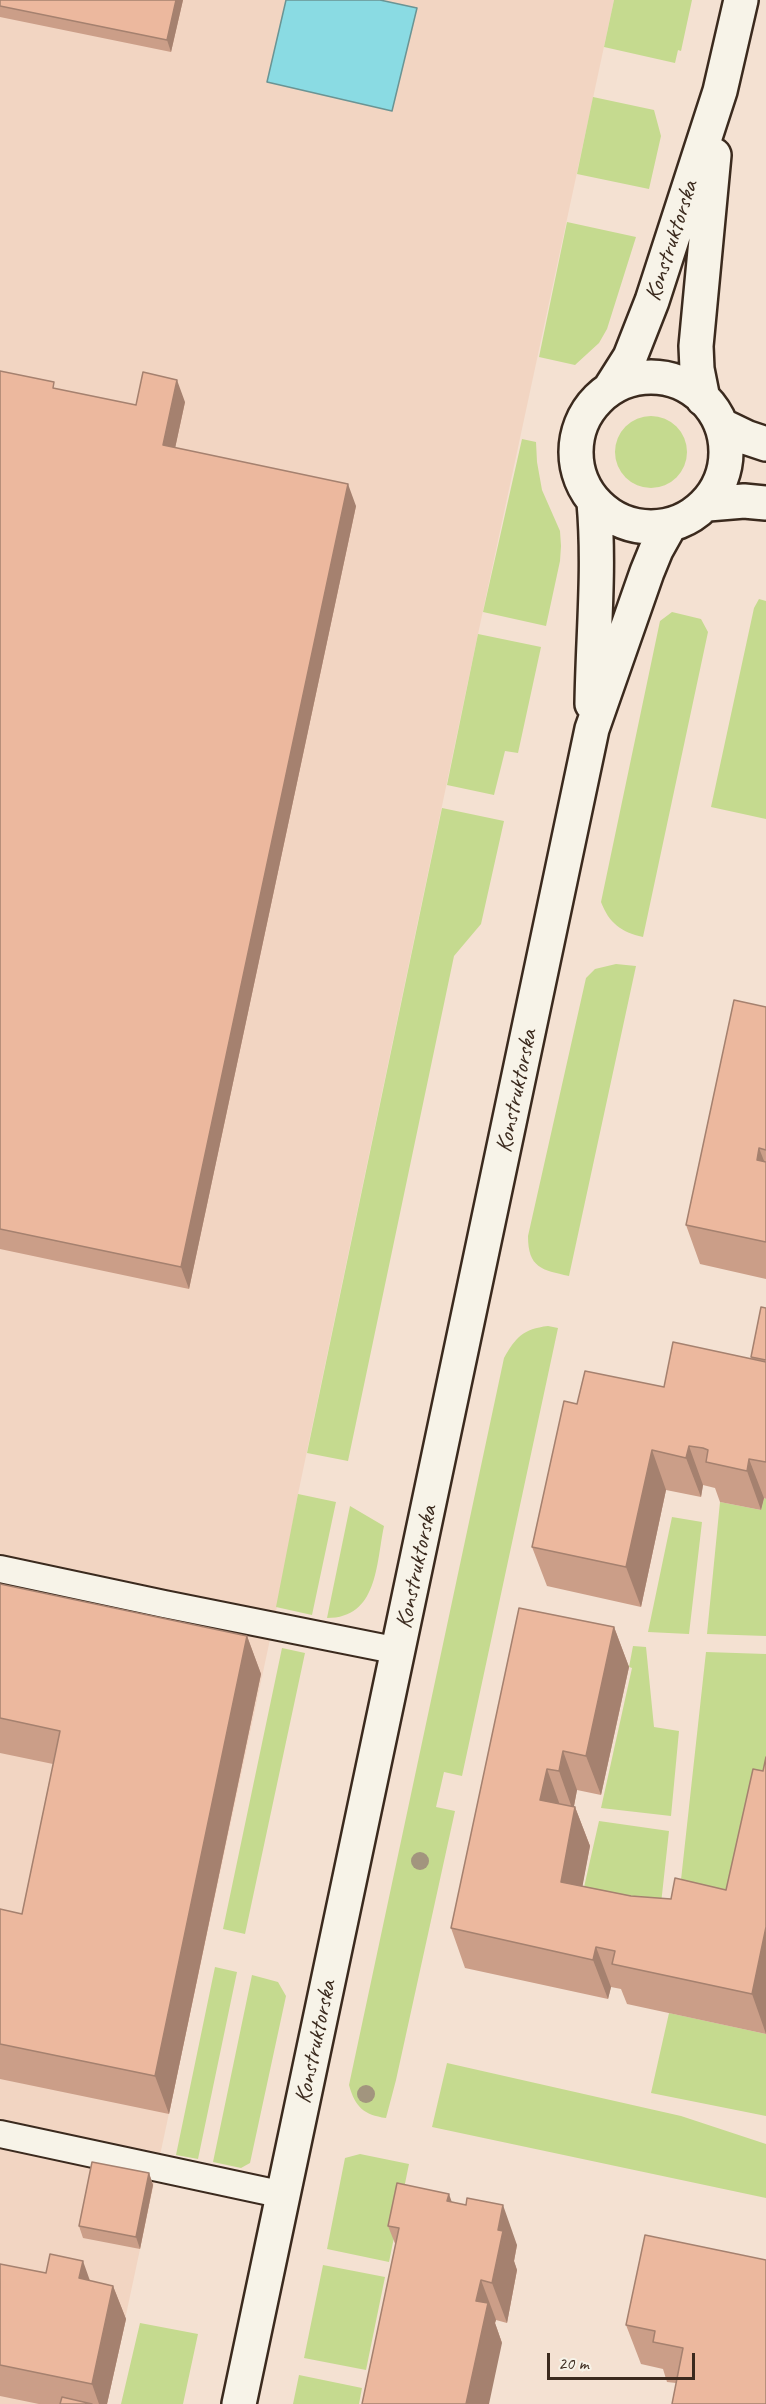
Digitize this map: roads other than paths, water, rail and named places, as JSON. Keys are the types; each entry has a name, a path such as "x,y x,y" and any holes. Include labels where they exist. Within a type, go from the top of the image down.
{"street":[{"name":"Konstruktorska","path":"611,387 630,357 642,332 720,91 741,0"},
{"name":"Konstruktorska","path":"703,399 697,369 696,346 720,91"},
{"path":"638,378 666,378 687,385 703,399 721,425 726,445 724,466 718,487 708,504 690,518 670,525 646,526 625,522 610,515 594,502 584,488 577,467 575,444 582,418 595,398 611,387 638,378"},
{"path":"721,425 747,438 766,444"},
{"path":"708,504 744,501 766,503"},
{"name":"Konstruktorska","path":"592,729 593,640 598,541 594,502"},
{"name":"Konstruktorska","path":"239,2404 592,729 647,572 670,525"}],"lane":[{"path":"0,1569 399,1651"},
{"path":"0,2134 284,2195"}],"water":[{"path":"286,0 380,0 417,8 392,111 267,82"}]}
